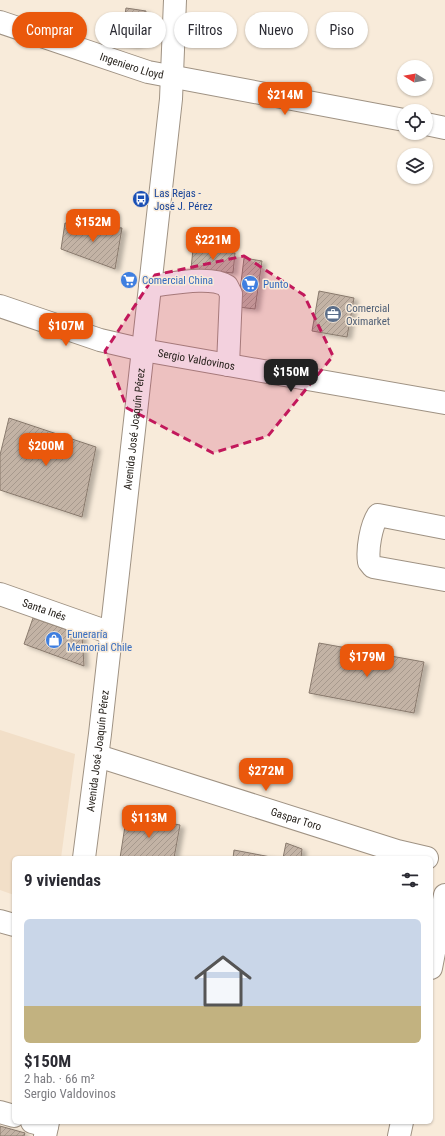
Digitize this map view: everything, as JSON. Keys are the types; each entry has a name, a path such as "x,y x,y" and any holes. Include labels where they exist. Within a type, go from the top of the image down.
{"main road":[{"name":"Avenida José Joaquín Pérez","path":"84,856 98,756 173,78 175,0"},
{"name":"Ingeniero Lloyd","path":"0,22 130,67 173,78 397,119"},
{"path":"433,125 445,128"},
{"path":"150,286 196,281 218,282 227,286 231,294 228,365"},
{"name":"Sergio Valdovinos","path":"0,306 100,340 143,350 445,403"},
{"path":"445,528 378,515 374,520 368,556 369,562 374,567 445,580"},
{"name":"Santa Inés","path":"0,594 112,633"},
{"name":"Gaspar Toro","path":"98,756 397,851 418,856"},
{"path":"433,859 445,861"},
{"path":"433,958 445,895"},
{"path":"0,921 12,924"},
{"path":"0,1112 12,1115"},
{"path":"399,1136 402,1124"}],"highlighted area":[{"path":"244,256 304,295 333,356 268,436 213,453 127,408 105,351 155,275"}],"shaded area":[{"path":"0,730 75,754 61,856 12,856 12,894 0,890"}],"building":[{"path":"126,8 146,11 146,12 125,12"},
{"path":"65,223 122,228 115,269 61,249"},
{"path":"193,249 235,253 233,273 191,269"},
{"name":"Punto","path":"244,258 262,261 255,309 238,307"},
{"name":"Comercial Oximarket","path":"319,291 354,298 347,337 312,331"},
{"path":"9,418 96,447 82,517 0,490 0,455"},
{"name":"Funeraría Memorial Chile","path":"33,618 82,635 84,666 24,644"},
{"path":"319,643 424,662 414,713 309,693"},
{"path":"132,816 180,825 174,856 120,856 127,820"},
{"path":"286,843 302,849 301,856 283,856"},
{"path":"234,850 266,856 233,856"},
{"path":"0,1126 25,1133 24,1136 0,1136"}],"place":[{"name":"Las Rejas - José J. Pérez","path":"141,199"},
{"name":"Comercial China","path":"129,280"},
{"name":"Punto","path":"250,284"},
{"name":"Comercial Oximarket","path":"333,314"},
{"name":"Funeraría Memorial Chile","path":"54,640"}]}
